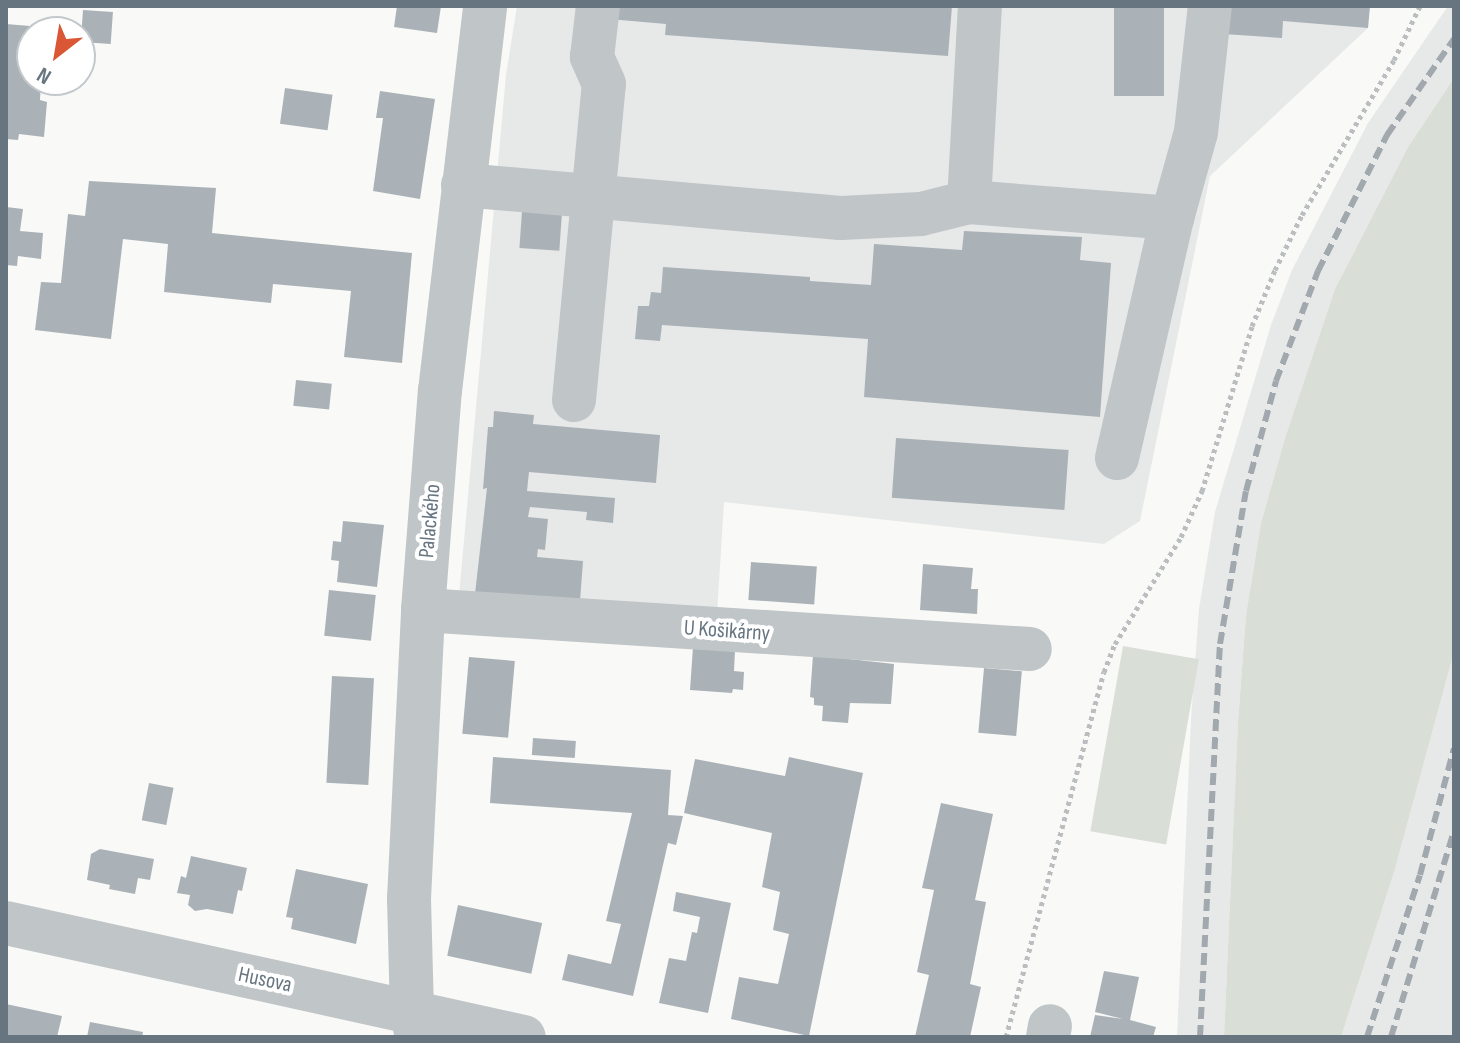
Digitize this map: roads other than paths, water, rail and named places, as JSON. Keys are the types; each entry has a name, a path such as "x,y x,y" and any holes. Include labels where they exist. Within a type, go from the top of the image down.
{"street":[{"name":"Palackého","path":"415,1025 409,899 423,610 440,391 485,6"},
{"path":"574,400 604,84 592,57 598,6"},
{"path":"969,202 980,6"},
{"path":"1117,458 1172,218 1196,132 1210,6"},
{"path":"463,185 841,218 921,214 969,202 1172,218"},
{"name":"U Košikárny","path":"423,610 1030,649"},
{"name":"Husova","path":"6,923 415,1025 524,1037"}],"railway":[{"path":"1200,1037 1220,644 1246,491 1276,381 1318,271 1387,135 1454,39"},
{"path":"1367,1037 1420,875 1454,748"},
{"path":"1391,1037 1454,831"}]}
